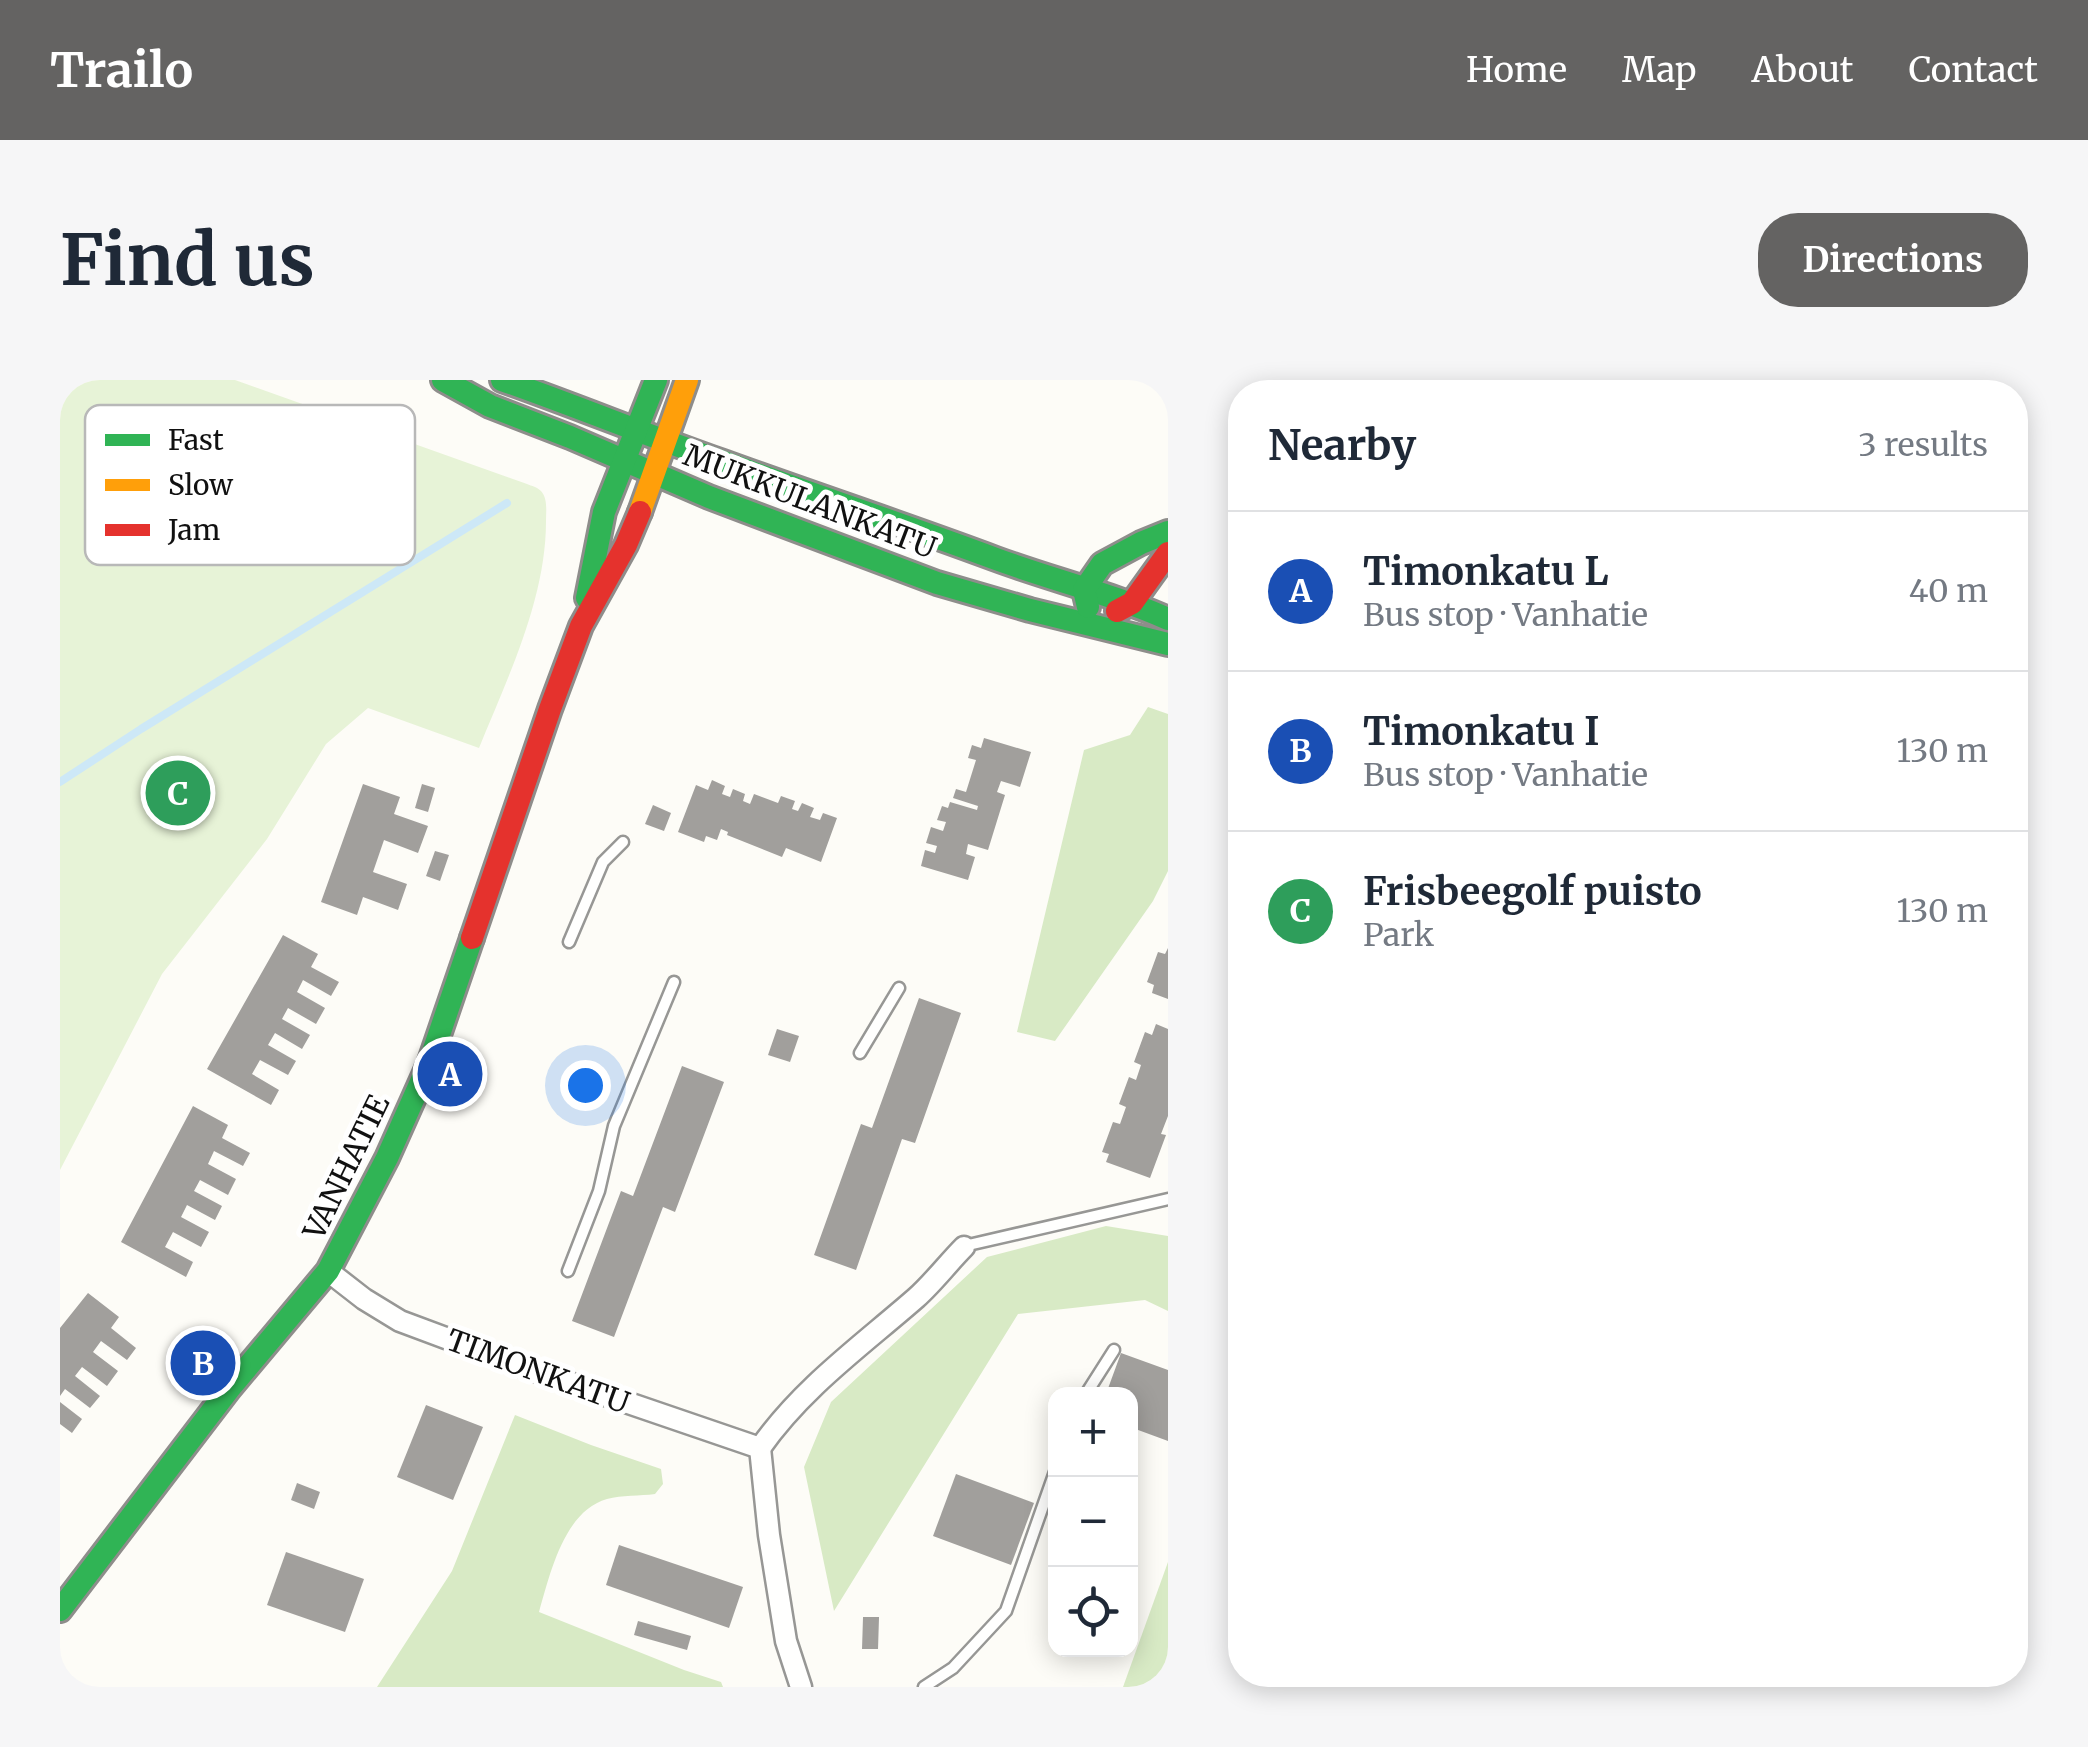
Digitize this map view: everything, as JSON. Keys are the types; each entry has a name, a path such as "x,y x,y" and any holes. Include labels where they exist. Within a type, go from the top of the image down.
{"street":[{"name":"MUKKULANKATU","path":"443,380 490,406 709,497 937,582 1168,644"},
{"name":"MUKKULANKATU","path":"502,380 1168,619"},
{"name":"VANHATIE","path":"581,626 604,512 656,380"},
{"name":"VANHATIE","path":"60,1610 229,1389 328,1271 387,1158 429,1064 581,626 626,546 687,380"},
{"path":"1168,532 1102,564 1084,590 1092,624 1132,603 1168,553"},
{"path":"801,1687 786,1640 760,1448 798,1401 920,1294 964,1246"},
{"name":"TIMONKATU","path":"328,1271 400,1321 760,1448"}],"lane":[{"path":"569,942 603,862 623,842"},
{"path":"568,1271 599,1191 614,1126 674,982"},
{"path":"860,1053 899,988"},
{"path":"964,1246 1168,1199"},
{"path":"1090,1387 1114,1350"},
{"path":"924,1687 953,1668 1006,1611 1053,1477"}],"green space":[{"path":"60,380 235,380 305,405 85,405 85,565 415,565 415,444 539,490 546,501 540,579 513,666 479,748 368,708 326,744 267,839 162,974 60,1170"},
{"path":"1148,707 1168,714 1168,871 1153,901 1055,1041 1017,1032 1084,750 1130,735"},
{"path":"1106,1226 1168,1236 1168,1311 1145,1300 1018,1314 834,1611 804,1467 831,1402 987,1257"},
{"path":"515,1415 661,1469 663,1484 655,1494 607,1499 580,1516 561,1546 539,1612 721,1682 723,1687 377,1687 452,1571"},
{"path":"1168,1562 1168,1687 1123,1687 1134,1657 1138,1657 1138,1645"}],"building":[{"path":"984,738 1031,752 1020,787 1001,781 997,792 1005,795 988,850 968,844 966,854 975,857 968,880 921,866 925,850 935,853 937,846 926,843 931,827 943,831 946,822 937,820 942,806 948,808 950,802 977,810 978,806 953,798 956,789 966,792 976,760 968,758 972,745 981,748"},
{"path":"712,780 725,786 722,794 730,797 733,789 745,794 743,801 750,804 754,794 778,803 781,796 795,801 792,809 798,811 802,803 814,808 810,817 820,820 823,813 837,818 821,862 786,848 782,857 721,829 717,840 706,836 704,842 678,832 696,785 708,790"},
{"path":"363,784 400,797 394,814 428,826 418,853 384,840 373,872 407,884 398,910 363,897 357,915 321,902"},
{"path":"422,784 435,788 428,812 415,808"},
{"path":"653,805 671,813 664,831 645,824"},
{"path":"435,851 449,855 440,881 426,876"},
{"path":"283,935 318,954 311,967 339,982 331,996 303,980 297,992 325,1008 316,1024 288,1008 282,1019 310,1035 302,1049 275,1033 268,1045 296,1061 288,1075 260,1060 252,1074 279,1090 271,1105 207,1069"},
{"path":"1168,948 1168,999 1152,993 1154,985 1147,982 1158,952 1165,954"},
{"path":"919,998 961,1013 915,1143 902,1139 856,1270 814,1255 861,1124 872,1128"},
{"path":"1156,1024 1168,1029 1168,1116 1161,1134 1166,1135 1150,1178 1106,1162 1109,1154 1102,1152 1113,1122 1120,1124 1126,1107 1119,1104 1129,1077 1136,1080 1141,1065 1134,1062 1145,1032 1152,1035"},
{"path":"777,1029 799,1036 790,1062 768,1055"},
{"path":"682,1066 724,1082 675,1212 663,1207 614,1337 572,1321 621,1191 633,1196"},
{"path":"193,1106 228,1125 222,1138 250,1153 243,1166 214,1151 208,1164 236,1179 228,1195 200,1180 194,1191 222,1206 215,1220 187,1205 181,1217 209,1232 201,1247 173,1232 165,1247 193,1262 186,1277 121,1242"},
{"path":"88,1293 119,1317 111,1328 136,1348 127,1360 101,1341 93,1352 118,1371 107,1386 82,1367 75,1376 100,1396 90,1408 65,1389 60,1396 60,1328"},
{"path":"1121,1353 1168,1370 1168,1441 1138,1430 1138,1387 1109,1387"},
{"path":"60,1402 82,1419 72,1433 60,1424"},
{"path":"426,1405 483,1427 453,1500 397,1477"},
{"path":"956,1474 1034,1503 1011,1565 933,1536"},
{"path":"297,1483 320,1492 314,1509 291,1500"},
{"path":"619,1545 743,1587 729,1628 606,1585"},
{"path":"286,1552 364,1579 345,1632 267,1605"},
{"path":"863,1617 879,1617 878,1649 862,1649"},
{"path":"638,1621 691,1636 687,1650 634,1635"}],"waterway":[{"path":"415,560 507,503"},
{"path":"60,782 407,565"}],"traffic: fast":[{"path":"443,380 490,406 709,497 937,583 1168,644"},
{"path":"502,380 1168,619"},
{"path":"587,598 604,512 656,380"},
{"path":"1088,607 1084,590 1102,564 1168,532"},
{"path":"60,1610 229,1389 328,1271 387,1158 429,1064 472,938"}],"traffic: slow":[{"path":"640,512 687,380"}],"traffic: jam":[{"path":"472,938 581,626 640,512"},
{"path":"1117,611 1132,603 1168,553"}],"place":[{"name":"Frisbeegolf puisto","path":"178,793"},
{"name":"Timonkatu L","path":"450,1074"},
{"name":"Timonkatu I","path":"203,1363"}]}
